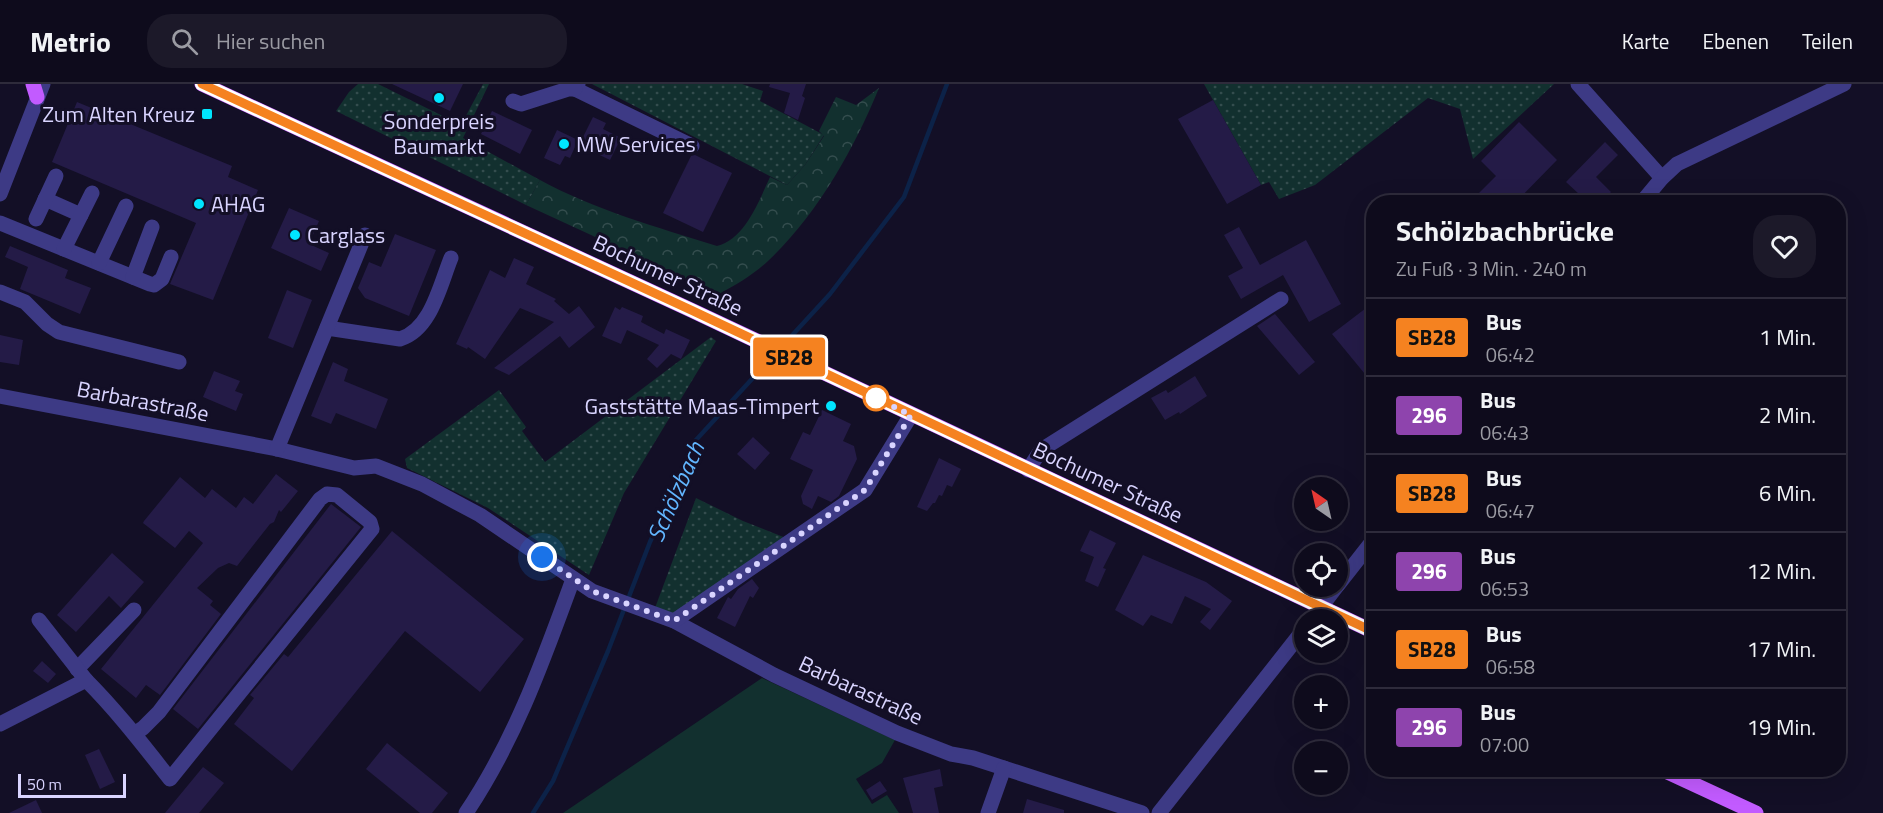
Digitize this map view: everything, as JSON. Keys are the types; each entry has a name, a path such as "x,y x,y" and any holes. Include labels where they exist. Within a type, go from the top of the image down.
{"main road":[{"name":"Bochumer Straße","path":"202,84 1028,470 1306,609"},
{"name":"Bochumer Straße","path":"1348,624 1366,630"},
{"path":"1678,777 1756,813"}],"street":[{"path":"1578,84 1662,178"},
{"path":"1648,195 1677,164 1844,84"},
{"path":"513,101 521,104 576,87 692,146"},
{"path":"0,194 38,88"},
{"path":"36,219 56,176"},
{"path":"64,249 92,193"},
{"path":"45,199 81,215"},
{"path":"99,263 126,206"},
{"path":"0,223 154,285 162,279 171,257"},
{"path":"133,277 153,227"},
{"path":"277,449 365,235"},
{"path":"327,328 400,339 411,336 425,320 451,258"},
{"path":"0,292 25,302 47,324 59,332 179,362"},
{"path":"1028,470 1041,450 1281,299"},
{"name":"Barbarastraße","path":"0,396 277,449 354,468 376,466 422,484 480,516 592,591 674,621 774,675 897,732 951,754 973,758 1142,813"},
{"path":"674,621 865,490 911,415"},
{"path":"39,620 170,779 372,529 370,522 337,495 327,494 320,499 159,712 134,734"},
{"path":"1348,572 1366,549"},
{"path":"466,813 487,782 524,710 573,579"},
{"path":"0,724 82,675 134,610"},
{"path":"1159,813 1294,642"},
{"path":"988,813 1004,768"}],"green space":[{"path":"358,84 378,84 461,125 483,84 489,84 463,138 540,180 526,205 336,111 349,92"},
{"path":"592,84 742,84 763,91 760,101 824,135 805,165 787,185"},
{"path":"1204,84 1554,84 1473,159 1460,109 1428,98 1315,185 1279,199 1269,182 1261,185"},
{"path":"879,88 846,157 802,223 786,243 762,266 719,294 526,205 540,180 604,209 717,246 736,236 750,218 770,177 787,185 805,165 824,136 819,131 836,97 856,105"},
{"path":"711,337 716,341 624,493 589,575 488,508 407,468 405,459 499,390 526,427 522,431 545,462"},
{"path":"696,498 743,521 786,538 675,615 655,608"},
{"path":"762,678 895,740 882,763 856,779 872,804 887,795 899,813 563,813"}],"building":[{"name":"Sonderpreis Baumarkt","path":"392,84 463,84 450,111"},
{"path":"770,84 806,84 802,96 805,98 798,120 784,113 790,93 769,87"},
{"path":"1213,100 1261,185 1227,204 1178,119"},
{"name":"AHAG","path":"77,102 232,166 228,177 258,190 213,300 170,284 196,223 52,162"},
{"path":"492,111 532,130 520,154 481,134"},
{"path":"593,117 606,123 603,129 621,138 610,160 579,145"},
{"path":"1519,122 1557,160 1523,195 1477,195 1496,176 1481,161"},
{"name":"MW Services","path":"557,130 578,140 570,158 565,156 560,165 544,158"},
{"path":"1605,142 1618,155 1596,177 1611,192 1608,195 1578,195 1566,182"},
{"path":"695,155 732,173 703,232 663,213 691,156"},
{"path":"289,208 319,221 309,244 329,253 321,271 271,248"},
{"path":"1239,227 1260,265 1306,240 1341,304 1309,322 1283,275 1241,299 1228,276 1243,268 1224,235"},
{"path":"395,234 436,250 409,316 365,298 358,288 369,262 381,267"},
{"path":"10,246 68,270 65,278 91,288 80,314 20,289 28,267 5,257"},
{"path":"514,258 534,267 526,284 556,299 554,301 569,314 579,306 595,327 569,348 560,336 509,375 494,368 554,322 520,308 485,359 468,347 467,349 456,344 490,270 505,278"},
{"path":"287,290 312,300 293,348 268,338"},
{"path":"615,307 620,310 622,307 643,316 641,322 664,334 666,329 690,340 681,359 671,354 657,368 647,359 659,345 627,330 621,344 602,336"},
{"path":"1366,308 1366,375 1332,334"},
{"path":"1275,314 1315,362 1299,375 1257,326"},
{"path":"0,335 23,340 19,365 0,362"},
{"path":"333,362 348,369 344,381 388,399 376,429 336,413 331,424 311,416"},
{"path":"214,371 240,381 235,391 243,394 236,411 203,397"},
{"path":"1195,376 1207,396 1180,414 1179,412 1165,420 1151,398 1166,390 1168,393"},
{"path":"822,410 851,424 843,441 854,446 857,459 839,496 831,502 818,496 812,509 803,504 801,496 813,470 790,459 803,432 810,435"},
{"path":"753,437 770,453 755,470 737,454"},
{"path":"939,458 961,469 952,487 947,485 942,496 939,495 927,511 917,507"},
{"path":"276,474 298,491 281,512 279,510 274,522 237,566 229,563 218,568 197,588 213,601 210,605 221,614 160,695 146,685 136,698 101,669 203,543 189,531 175,548 143,523 144,521 180,477 205,498 212,489 236,508 244,497 253,504"},
{"path":"331,504 361,527 198,729 173,709"},
{"path":"1090,530 1116,543 1103,568 1106,569 1098,587 1085,581 1094,557 1080,551"},
{"path":"392,531 524,639 480,692 405,631 292,771 234,724 254,698 250,695 284,654 288,657"},
{"path":"112,553 144,582 121,608 109,596 76,632 57,615"},
{"path":"1143,555 1206,582 1232,601 1210,630 1200,622 1211,609 1185,596 1172,624 1151,615 1143,626 1115,610"},
{"path":"752,579 759,588 753,598 750,596 735,627 717,618 728,597 731,599 738,589"},
{"path":"42,661 56,674 48,683 33,671"},
{"path":"387,743 448,793 432,813 420,813 366,769"},
{"path":"99,749 115,782 100,789 85,755"},
{"path":"203,767 224,783 199,813 165,813"},
{"path":"940,769 943,786 934,788 939,813 913,813 903,778"},
{"path":"880,781 887,791 872,800 866,790"},
{"path":"1027,799 1064,810 1064,813 1023,813"},
{"path":"36,800 42,813 9,813"}],"waterway":[{"name":"Schölzbach","path":"533,813 553,781 608,651 650,542 696,440 830,294 904,197 947,84"}],"bus line":[{"name":"SB28","path":"202,84 691,310 1366,628"}],"place":[{"name":"Sonderpreis Baumarkt","path":"439,98"},
{"name":"Zum Alten Kreuz","path":"207,114"},
{"name":"MW Services","path":"564,144"},
{"name":"AHAG","path":"199,204"},
{"name":"Carglass","path":"295,235"},
{"name":"Gaststätte Maas-Timpert","path":"831,406"}],"route":[{"path":"542,557 592,591 674,621 865,490 911,415 871,396 876,398"}]}
